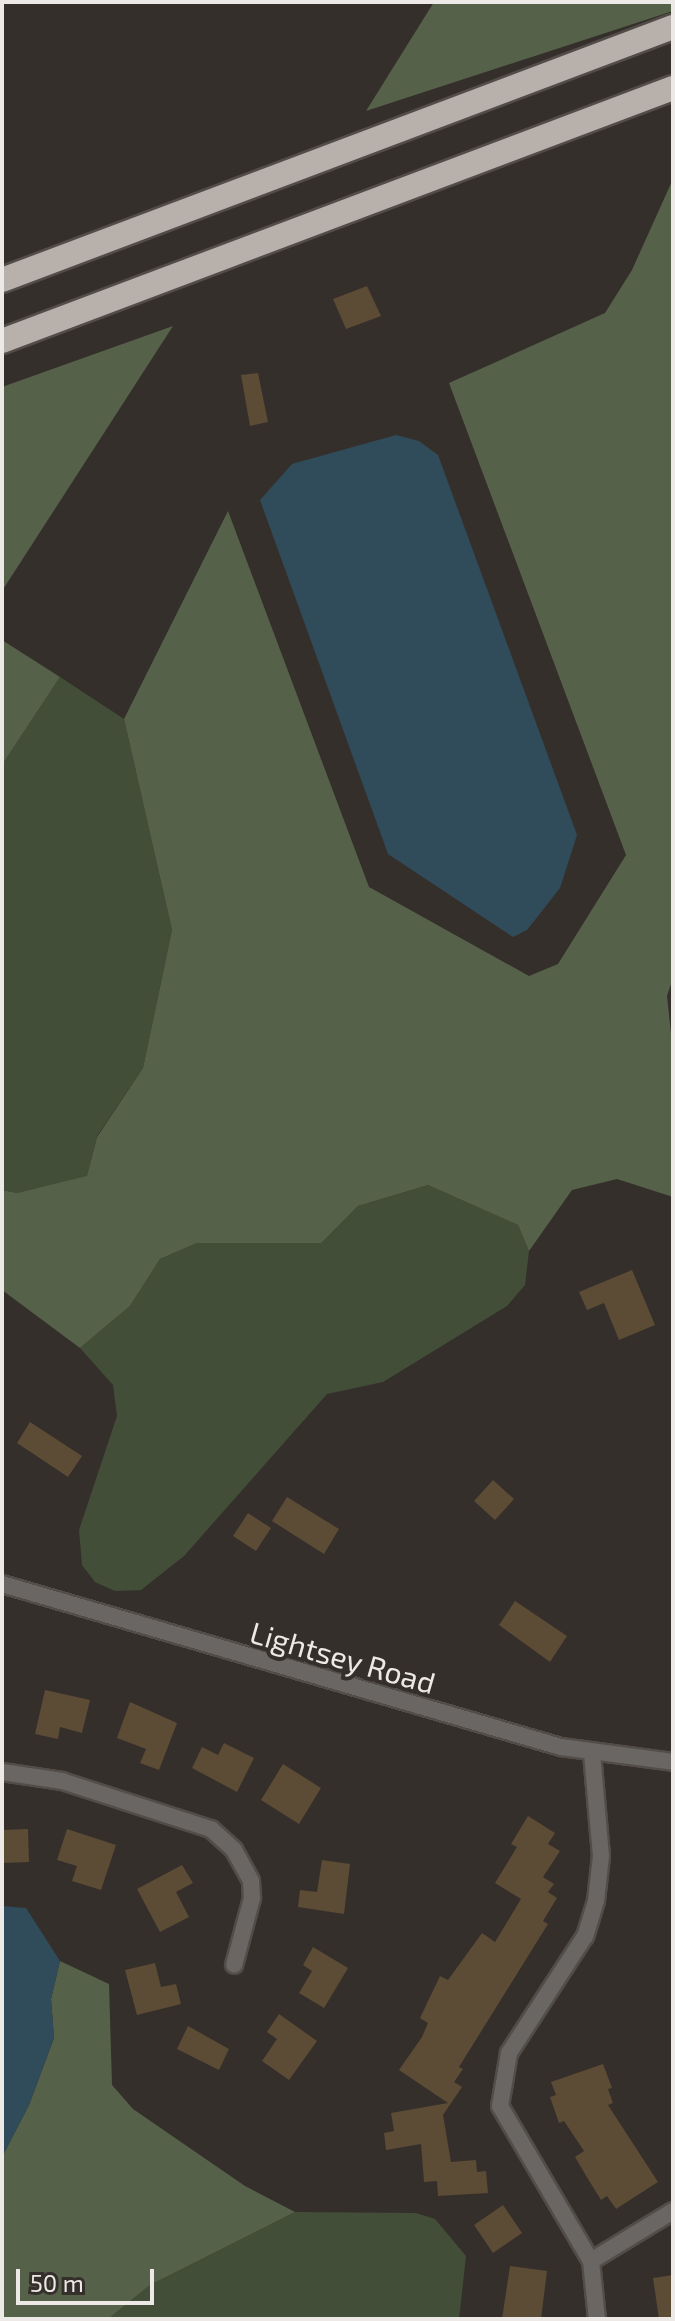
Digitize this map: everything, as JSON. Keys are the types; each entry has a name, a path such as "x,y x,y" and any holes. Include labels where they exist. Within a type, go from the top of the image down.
{"highway":[{"path":"2,280 673,27"},
{"path":"2,341 673,88"}],"street":[{"name":"Lightsey Road","path":"2,1584 423,1710 592,1753 673,1762"},
{"path":"592,1753 601,1856 596,1901 585,1936 509,2053 500,2106 591,2261 597,2319"},
{"path":"2,1772 62,1781 211,1829 234,1850 251,1881 252,1898 234,1965"},
{"path":"591,2261 673,2211"}],"green space":[{"path":"434,2 673,2 673,11 366,111"},
{"path":"673,179 673,978 667,996 673,1052 673,1197 617,1179 572,1190 529,1251 518,1225 428,1185 358,1206 321,1243 197,1243 160,1259 130,1306 80,1348 2,1290 2,1190 17,1193 87,1176 97,1137 143,1068 172,930 124,719 228,511 369,887 529,976 558,964 626,855 449,383 605,313 632,270"},
{"path":"173,326 2,591 2,387"},
{"path":"2,640 60,677 2,765"},
{"path":"60,677 124,719 172,930 143,1068 97,1136 87,1177 17,1193 2,1190 2,765"},
{"path":"428,1185 518,1225 529,1251 525,1285 507,1306 383,1382 327,1394 184,1556 141,1590 115,1591 95,1582 82,1565 79,1530 117,1416 113,1385 80,1348 130,1306 160,1259 197,1243 320,1243 358,1206"},
{"path":"60,1961 109,1984 112,2085 133,2109 245,2186 295,2212 150,2285 108,2319 2,2319 2,2157 29,2105 54,2038 51,1999"},
{"path":"295,2212 416,2213 435,2219 466,2256 459,2319 108,2319 150,2285"}],"water":[{"path":"396,435 419,441 438,455 577,835 560,888 527,930 513,937 388,854 260,500 292,464"},
{"path":"2,1906 26,1908 60,1961 51,1999 54,2038 29,2105 2,2157"}],"building":[{"path":"367,286 381,316 346,329 333,299"},
{"path":"258,373 268,422 250,426 241,375"},
{"path":"632,1270 655,1325 619,1340 604,1303 587,1310 579,1292"},
{"path":"30,1422 82,1456 68,1477 17,1443"},
{"path":"493,1480 514,1499 495,1520 474,1501"},
{"path":"287,1497 339,1529 324,1554 272,1521"},
{"path":"248,1513 271,1528 256,1551 233,1536"},
{"path":"515,1601 567,1636 550,1662 499,1625"},
{"path":"45,1690 90,1700 82,1733 60,1727 58,1739 35,1734"},
{"path":"130,1702 177,1723 159,1770 140,1763 146,1749 117,1738"},
{"path":"224,1743 254,1758 237,1792 192,1768 202,1747 218,1755"},
{"path":"283,1764 321,1788 299,1824 261,1800"},
{"path":"528,1816 555,1833 548,1844 560,1851 543,1877 554,1884 548,1892 557,1898 543,1921 548,1924 459,2067 463,2069 454,2082 462,2087 443,2115 451,2162 476,2160 477,2172 486,2171 488,2193 438,2196 437,2181 424,2182 421,2144 386,2150 384,2133 394,2131 391,2113 448,2103 399,2070 422,2037 428,2023 420,2018 440,1976 448,1980 482,1933 495,1942 521,1899 495,1883 517,1847 511,1844"},
{"path":"28,1829 29,1862 2,1863 2,1830"},
{"path":"67,1829 116,1845 101,1890 72,1881 77,1866 57,1860"},
{"path":"322,1860 350,1864 344,1914 298,1907 300,1890 317,1892"},
{"path":"182,1865 193,1883 176,1892 189,1917 160,1932 137,1889"},
{"path":"313,1947 348,1968 324,2008 299,1993 312,1971 303,1965"},
{"path":"155,1963 161,1987 176,1984 181,2004 137,2015 125,1970"},
{"path":"279,2014 317,2041 289,2080 262,2061 277,2039 267,2032"},
{"path":"188,2026 229,2049 219,2070 177,2049"},
{"path":"603,2064 612,2088 608,2089 613,2103 608,2105 658,2182 616,2209 607,2196 601,2200 575,2157 584,2151 564,2121 559,2123 550,2097 556,2095 551,2082"},
{"path":"503,2205 522,2233 493,2253 474,2225"},
{"path":"510,2266 547,2271 541,2319 502,2319"},
{"path":"673,2275 673,2319 659,2319 653,2278"}]}
